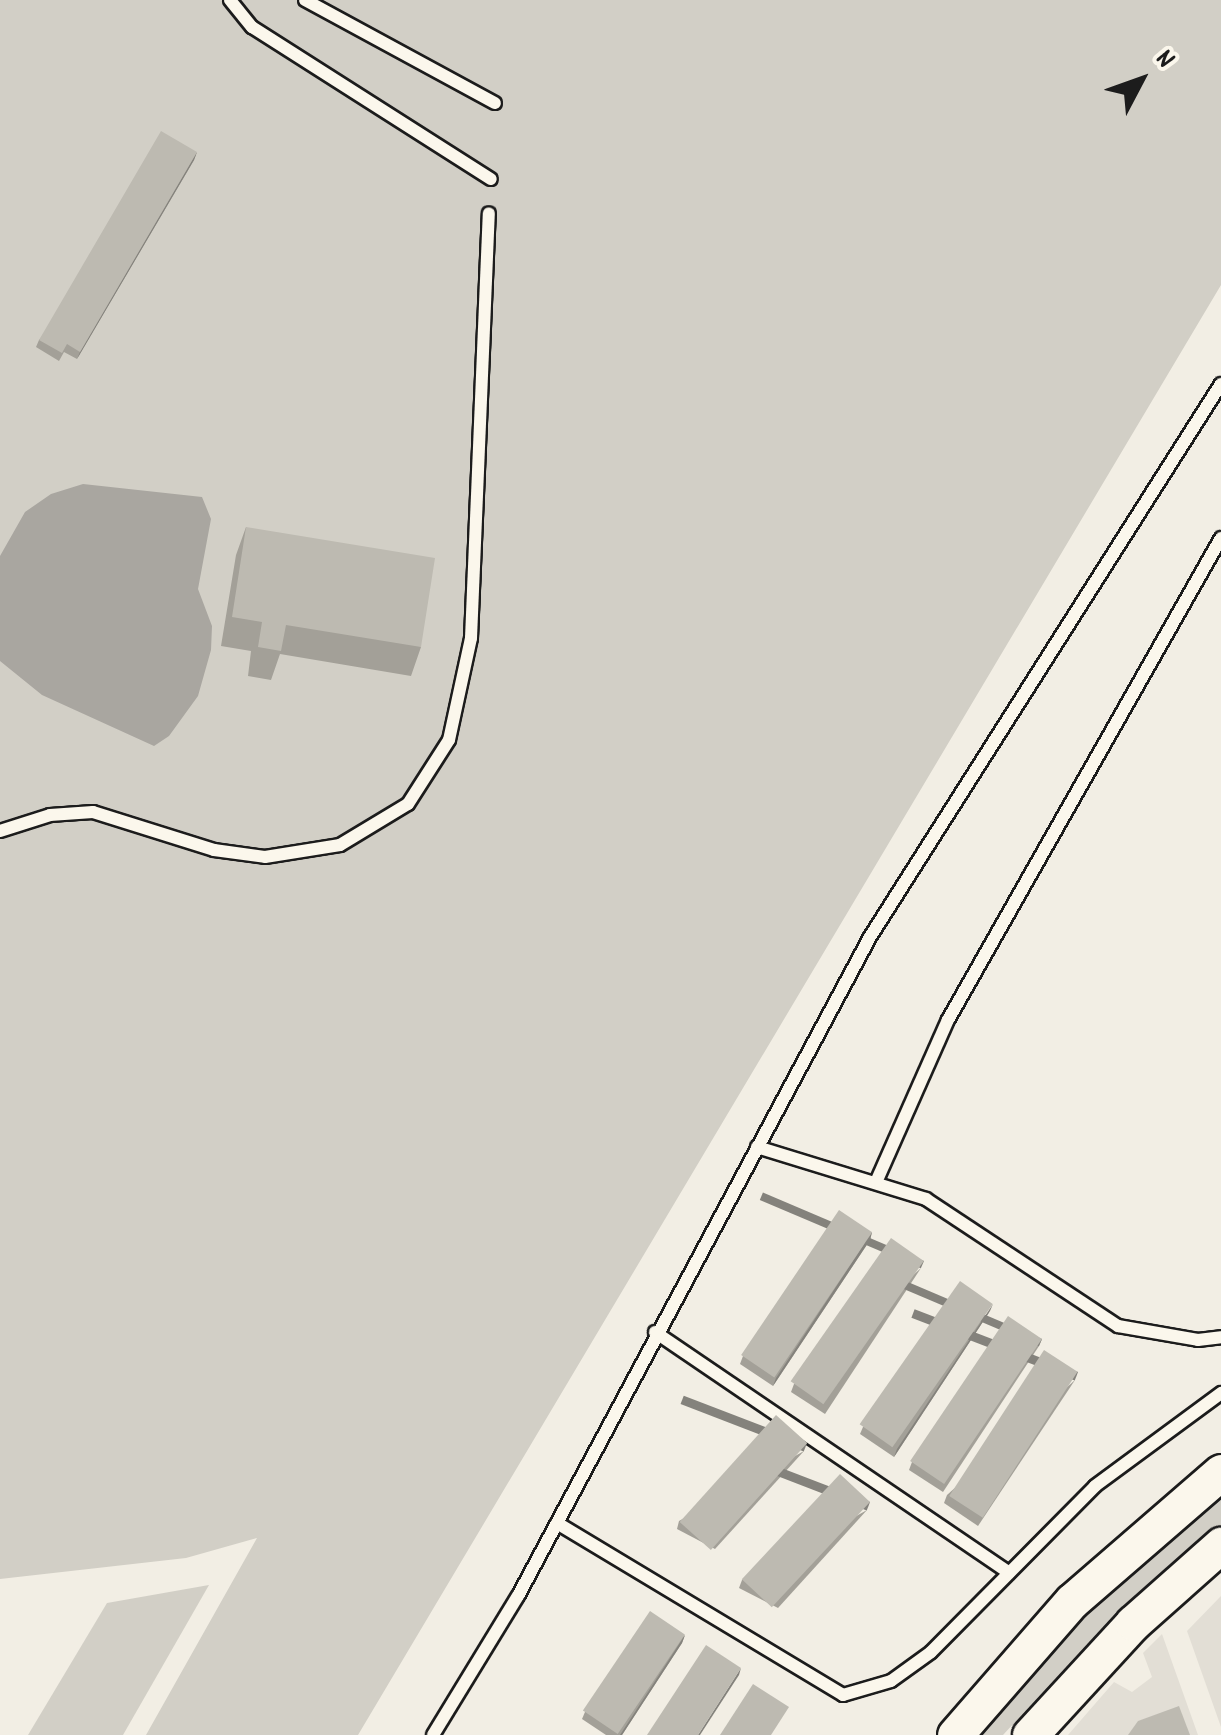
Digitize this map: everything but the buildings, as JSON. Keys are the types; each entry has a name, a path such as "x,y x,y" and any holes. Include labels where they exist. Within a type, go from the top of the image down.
{"street":[{"path":"955,1735 1093,1580 1221,1472"},
{"path":"1030,1735 1133,1623 1221,1545"}],"lane":[{"path":"230,0 242,15 363,102 491,179"},
{"path":"242,15 252,0"},
{"path":"306,0 495,103"},
{"path":"0,831 50,815 93,812 214,850 265,856 340,844 408,804 450,740 471,638 490,213"},
{"path":"433,1735 557,1522 655,1332 870,936 1221,384"},
{"path":"876,1180 948,1020 1221,538"},
{"path":"758,1147 876,1180 926,1199 1118,1326 1198,1340 1221,1337"},
{"path":"655,1332 1009,1573"},
{"path":"557,1522 843,1695 891,1682 932,1652 1095,1486 1221,1393"}],"shaded area":[{"path":"0,0 1221,0 1221,285 358,1735 146,1735 257,1538 186,1558 0,1579"},
{"path":"83,484 202,497 211,519 198,589 212,626 211,650 198,696 169,736 154,746 42,695 0,661 0,556 25,512 51,494"},
{"path":"1221,1486 1221,1528 1120,1608 1003,1735 969,1735 1088,1601"},
{"path":"209,1585 123,1735 28,1735 107,1603"},
{"path":"1221,1596 1221,1727 1187,1631"},
{"path":"1162,1634 1198,1735 1068,1735 1114,1682 1132,1692 1152,1677 1143,1653"}]}
